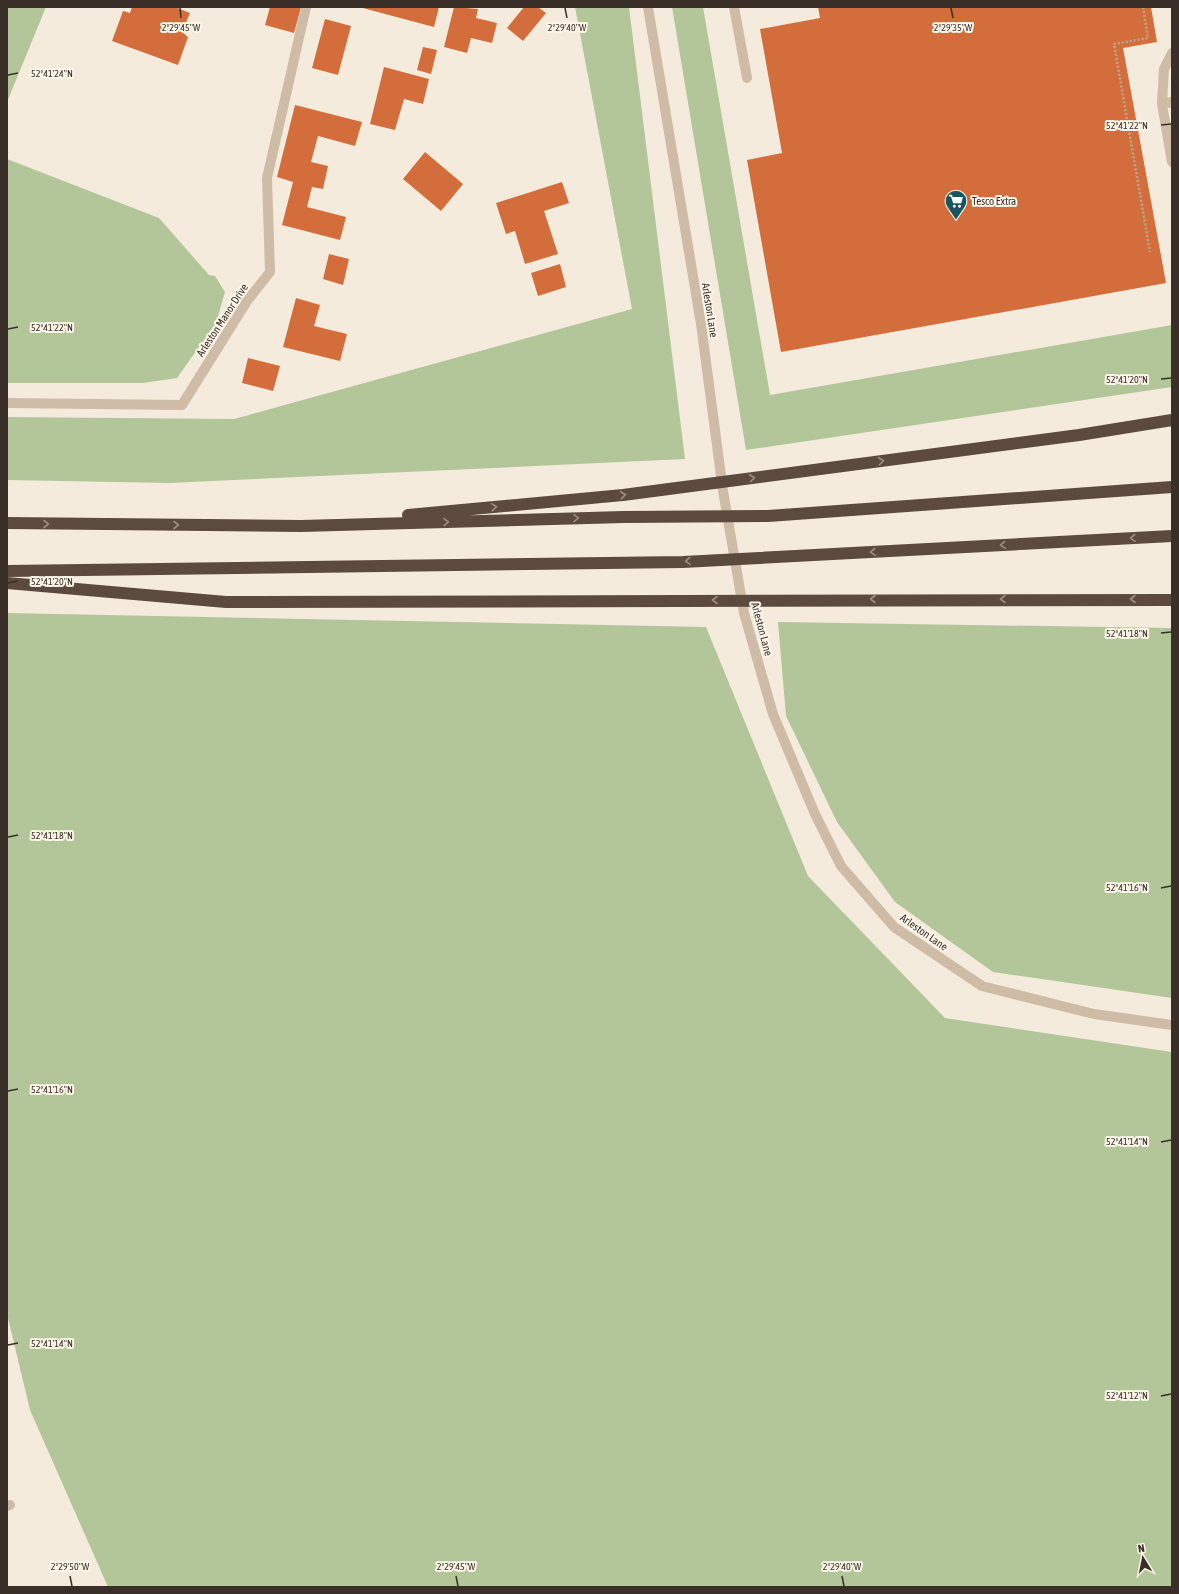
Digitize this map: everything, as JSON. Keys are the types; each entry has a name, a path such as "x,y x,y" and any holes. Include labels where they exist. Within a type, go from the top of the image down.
{"highway":[{"path":"302,526 623,495 1079,436 1172,420"},
{"path":"7,523 302,526 624,517 768,516 1172,487"},
{"path":"7,571 684,562 1172,536"},
{"path":"7,583 226,602 1172,600"}],"street":[{"name":"Arleston Manor Drive","path":"7,403 182,405 247,301 270,272 267,178 306,7"},
{"name":"Arleston Lane","path":"648,7 701,324 723,491 744,613 773,714 815,814 840,866 894,927 982,986 1094,1014 1172,1024"},
{"path":"734,7 747,78"},
{"path":"1172,53 1164,69 1172,162"}],"path":[{"path":"1144,7 1148,38 1114,44 1150,252"}],"green space":[{"path":"7,7 46,7 7,102"},
{"path":"575,7 629,7 685,459 169,483 7,480 7,417 234,419 632,309"},
{"path":"672,7 703,7 770,395 1172,325 1172,387 746,450"},
{"path":"7,159 159,218 209,275 215,276 225,292 216,323 177,378 143,383 7,383"},
{"path":"7,613 706,627 808,876 945,1018 1172,1052 1172,1587 108,1587 30,1410 7,1314"},
{"path":"778,622 1172,628 1172,998 993,972 895,902 837,822 786,716"}],"building":[{"path":"132,7 175,7 190,13 182,32 188,37 178,65 112,41 123,11 130,13"},
{"path":"270,7 301,7 294,33 265,25"},
{"path":"359,7 439,7 434,27"},
{"path":"454,7 478,9 476,18 497,23 492,43 471,38 467,53 444,47"},
{"path":"524,7 538,7 546,13 523,41 507,28"},
{"name":"Tesco Extra","path":"818,7 1151,7 1157,42 1123,48 1166,283 781,352 747,160 782,153 760,29 820,18"},
{"path":"325,19 351,26 338,75 312,68"},
{"path":"423,47 437,50 431,74 417,70"},
{"path":"384,67 429,79 423,104 404,99 395,130 370,124"},
{"path":"295,105 362,122 355,146 318,136 311,162 328,166 323,189 312,187 307,207 346,217 340,240 282,225 293,182 277,177"},
{"path":"425,152 463,184 441,211 403,179"},
{"path":"562,182 569,203 544,211 558,254 525,264 515,231 506,234 496,203"},
{"path":"329,254 349,259 343,285 323,279"},
{"path":"560,264 566,287 538,296 531,273"},
{"path":"296,298 320,305 314,326 347,334 340,361 283,347"},
{"path":"248,358 280,366 273,391 242,383"}],"place":[{"name":"Tesco Extra","path":"956,220"}]}
